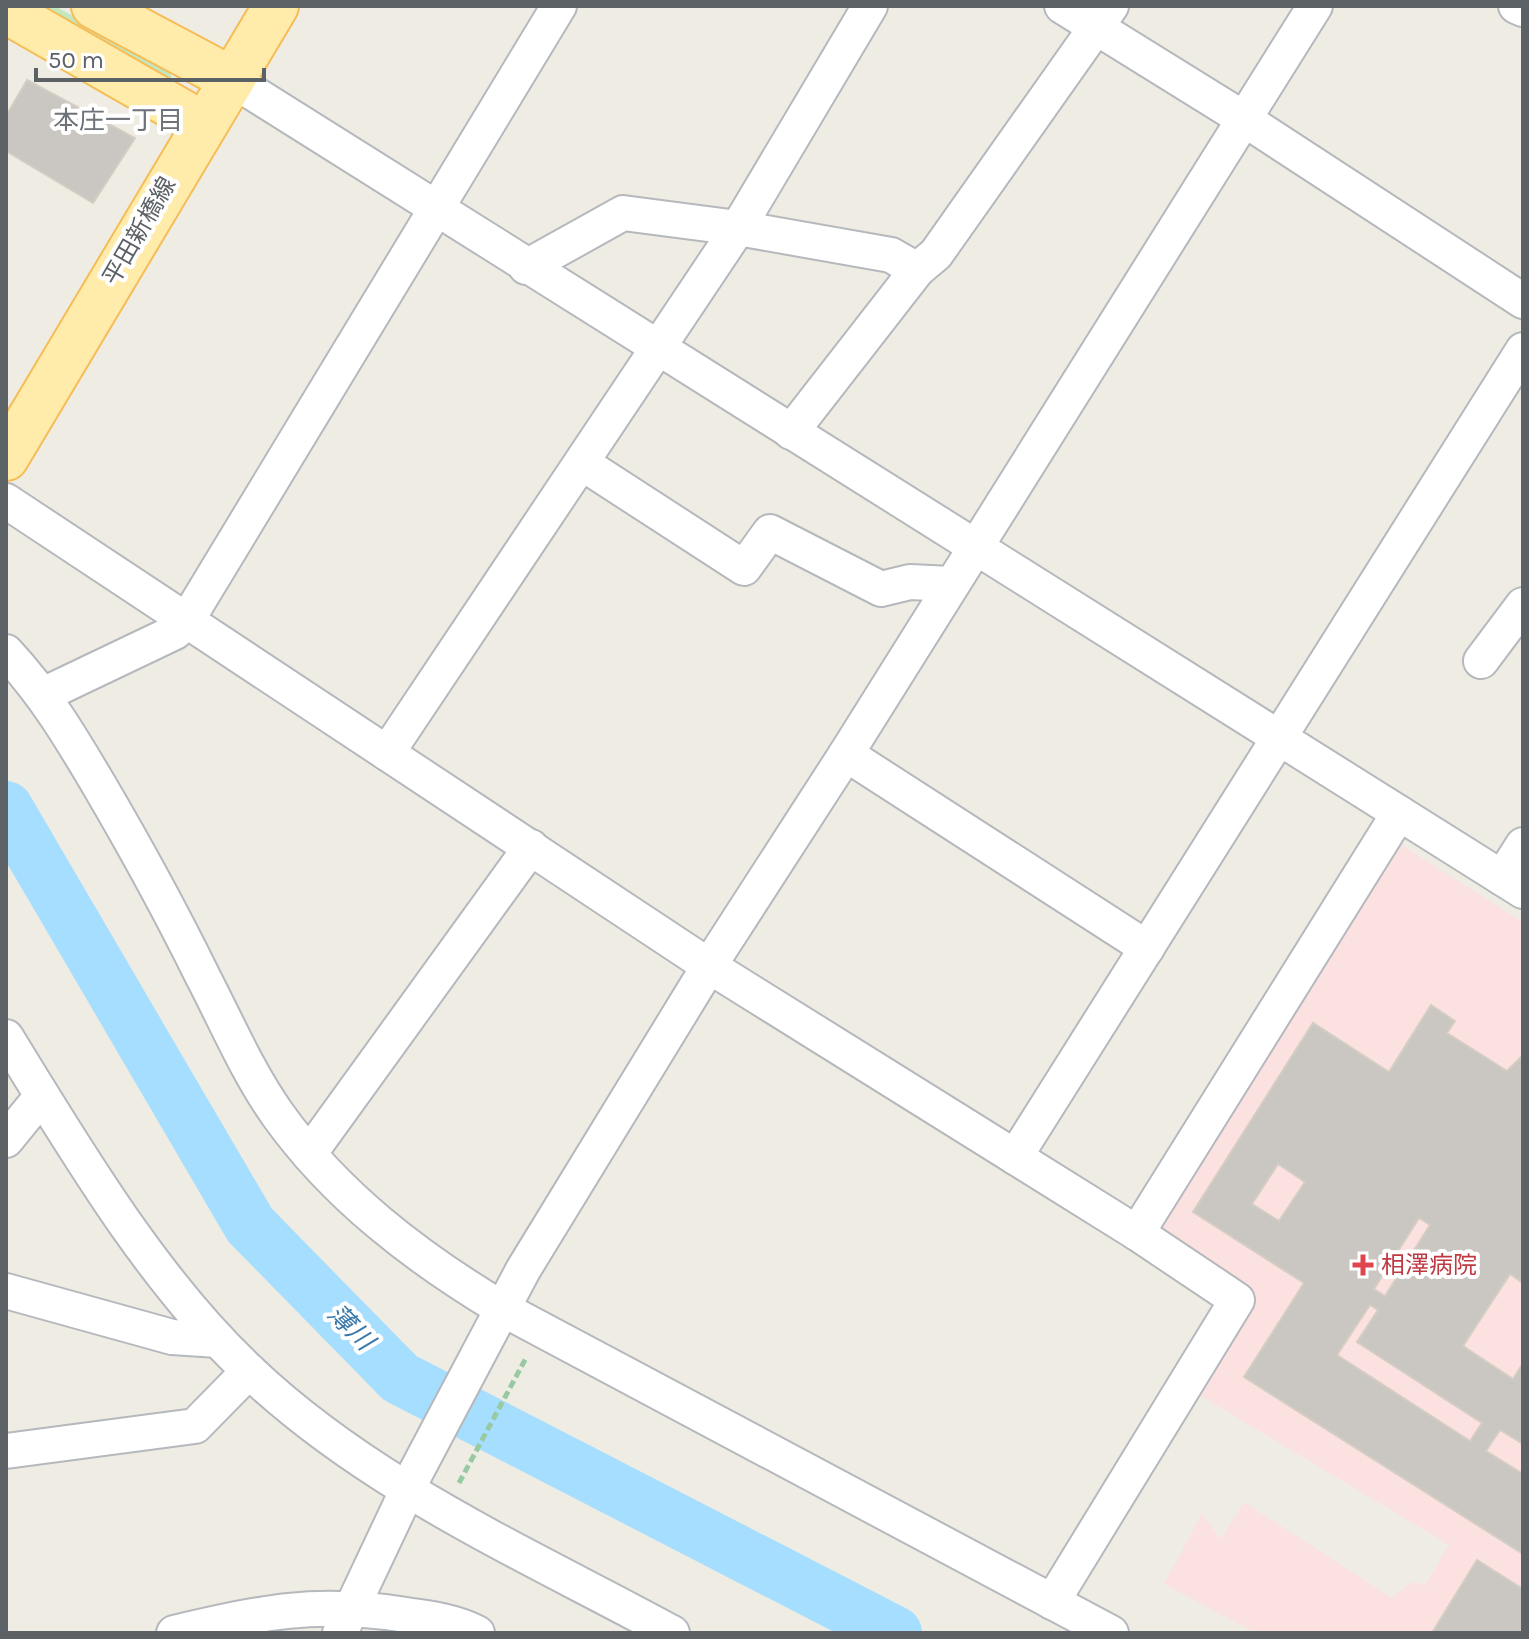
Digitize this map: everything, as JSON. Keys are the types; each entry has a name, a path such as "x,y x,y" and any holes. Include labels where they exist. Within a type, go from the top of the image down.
{"main road":[{"path":"94,6 231,79"},
{"name":"平田新橋線","path":"6,458 276,6"},
{"path":"8,12 203,124"}],"street":[{"path":"45,694 175,632 187,620 559,6"},
{"path":"387,753 738,228 870,6"},
{"path":"1062,6 1104,17 1244,119 1523,301"},
{"path":"346,1620 494,1320 709,966 846,754 1315,6"},
{"path":"1516,6 1523,9"},
{"path":"791,432 917,270 936,254 1104,17"},
{"path":"231,79 973,548 1513,884 1523,845"},
{"path":"526,267 623,213 738,228 891,255 917,270"},
{"path":"1015,1157 1523,350"},
{"path":"582,463 744,568 770,532 881,589 910,582 951,584"},
{"path":"6,501 709,966 1137,1233 1237,1300 1052,1602"},
{"path":"1481,661 1523,605"},
{"path":"6,652 45,694 138,851 243,1057 277,1114 309,1154 387,1231 447,1275 494,1320 1111,1633"},
{"path":"846,754 1147,948"},
{"path":"1137,1233 1399,813"},
{"path":"309,1154 531,847"},
{"path":"6,1037 127,1225 218,1340 249,1371 339,1445 412,1481 672,1633"},
{"path":"6,1140 42,1096"},
{"path":"6,1291 172,1337 218,1340"},
{"path":"6,1451 195,1426 249,1371"},
{"path":"174,1633 301,1608 346,1620 456,1623 477,1633"}],"path":[{"path":"453,1495 530,1350"}],"shaded area":[{"name":"相澤病院","path":"1395,841 1523,922 1523,1633 1256,1633 1164,1584 1202,1514 1221,1539 1244,1502 1392,1598 1412,1582 1425,1585 1449,1545 1196,1393 1255,1297 1152,1232"}],"green space":[{"path":"32,6 55,6 170,71 171,83"}],"building":[{"path":"27,80 135,138 93,203 6,151 6,116"},
{"path":"1431,1005 1455,1021 1447,1033 1507,1071 1523,1055 1523,1283 1510,1274 1463,1346 1513,1379 1523,1363 1523,1444 1500,1430 1486,1451 1523,1474 1523,1554 1244,1377 1304,1283 1193,1212 1313,1023 1389,1072","holes":["1278,1164 1305,1182 1279,1221 1252,1204","1419,1218 1430,1225 1385,1296 1374,1289","1370,1305 1378,1310 1357,1342 1482,1423 1470,1441 1337,1355"]},
{"path":"1477,1560 1523,1589 1523,1633 1432,1633"}],"waterway":[{"name":"薄川","path":"6,808 250,1225 400,1378 895,1633"}],"place":[{"name":"相澤病院","path":"1363,1265"}],"district":[{"name":"本庄一丁目","path":"118,120"}]}
